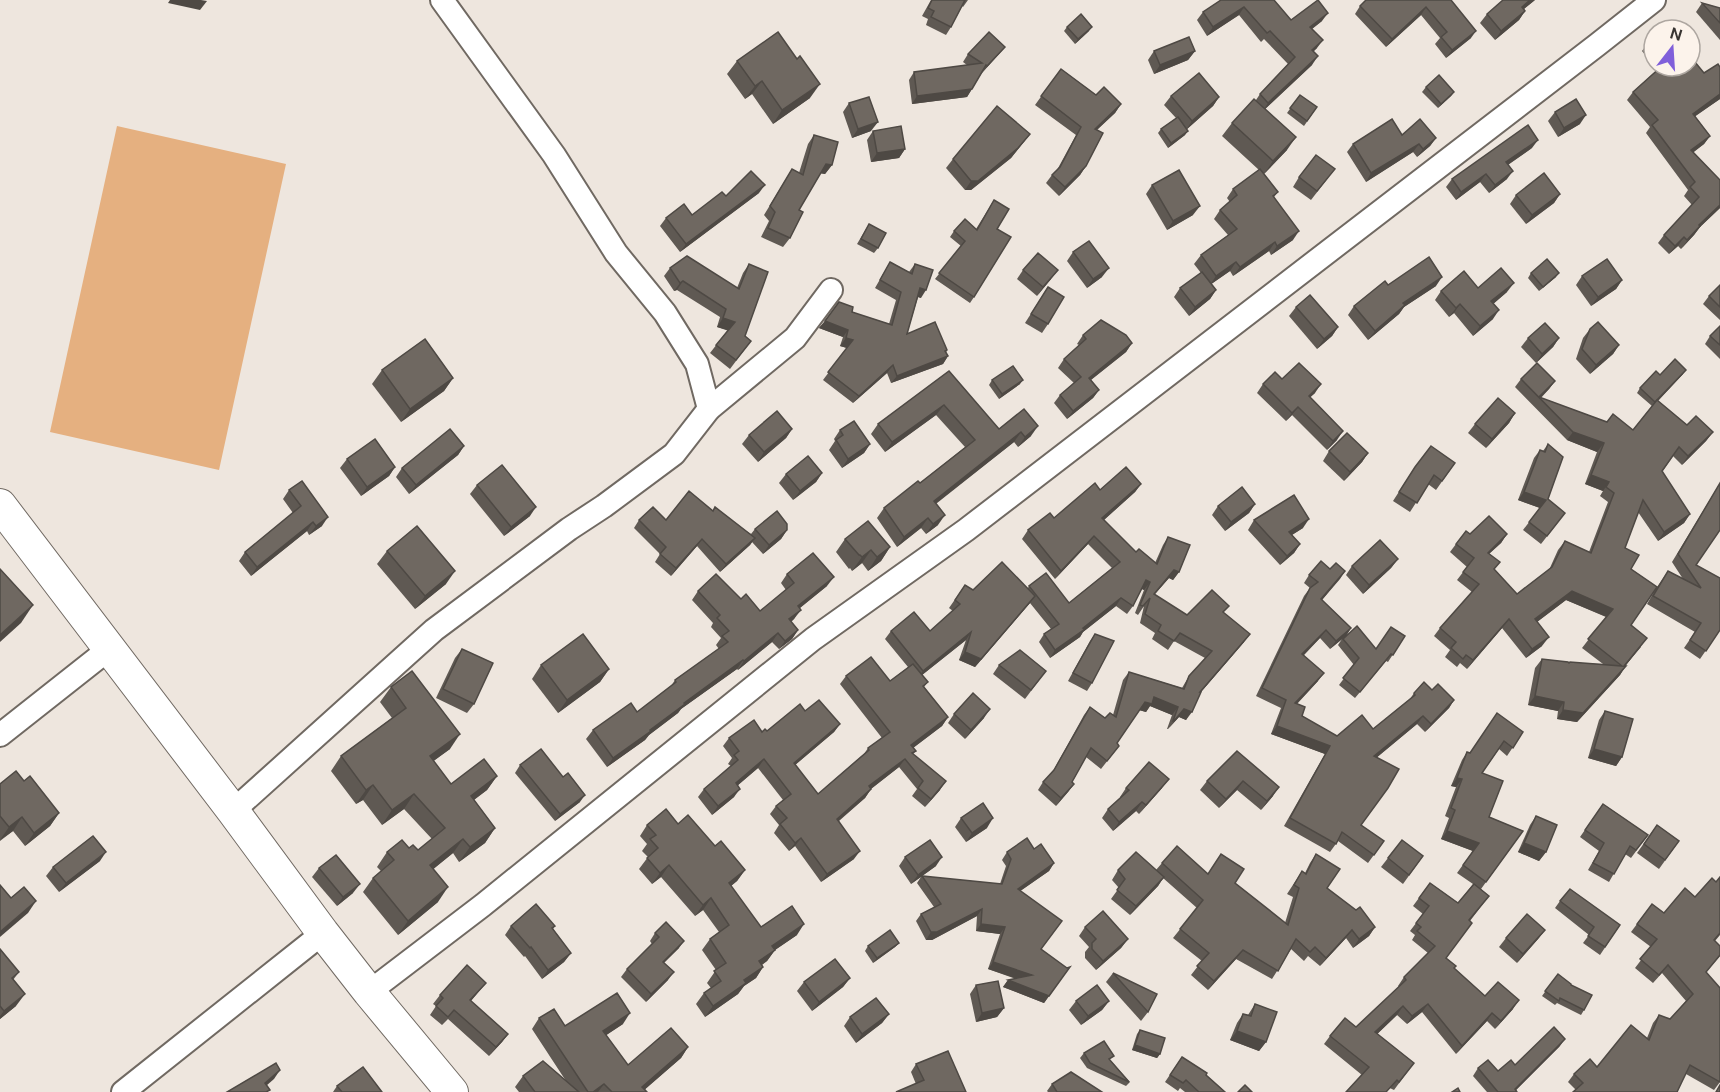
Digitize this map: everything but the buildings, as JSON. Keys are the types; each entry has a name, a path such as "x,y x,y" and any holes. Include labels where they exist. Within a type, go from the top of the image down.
{"main road":[{"path":"0,506 233,811 323,933 452,1092"}],"street":[{"path":"442,0 554,155 616,253 665,313 697,364 709,408"},
{"path":"369,992 483,905 813,639 966,530 1654,0"},
{"path":"233,811 434,630 569,528 604,506 674,454 709,408 795,338 831,290"},
{"path":"0,735 109,649"},
{"path":"123,1092 323,933"}],"shaded area":[{"path":"117,126 286,164 219,470 50,432"}]}
